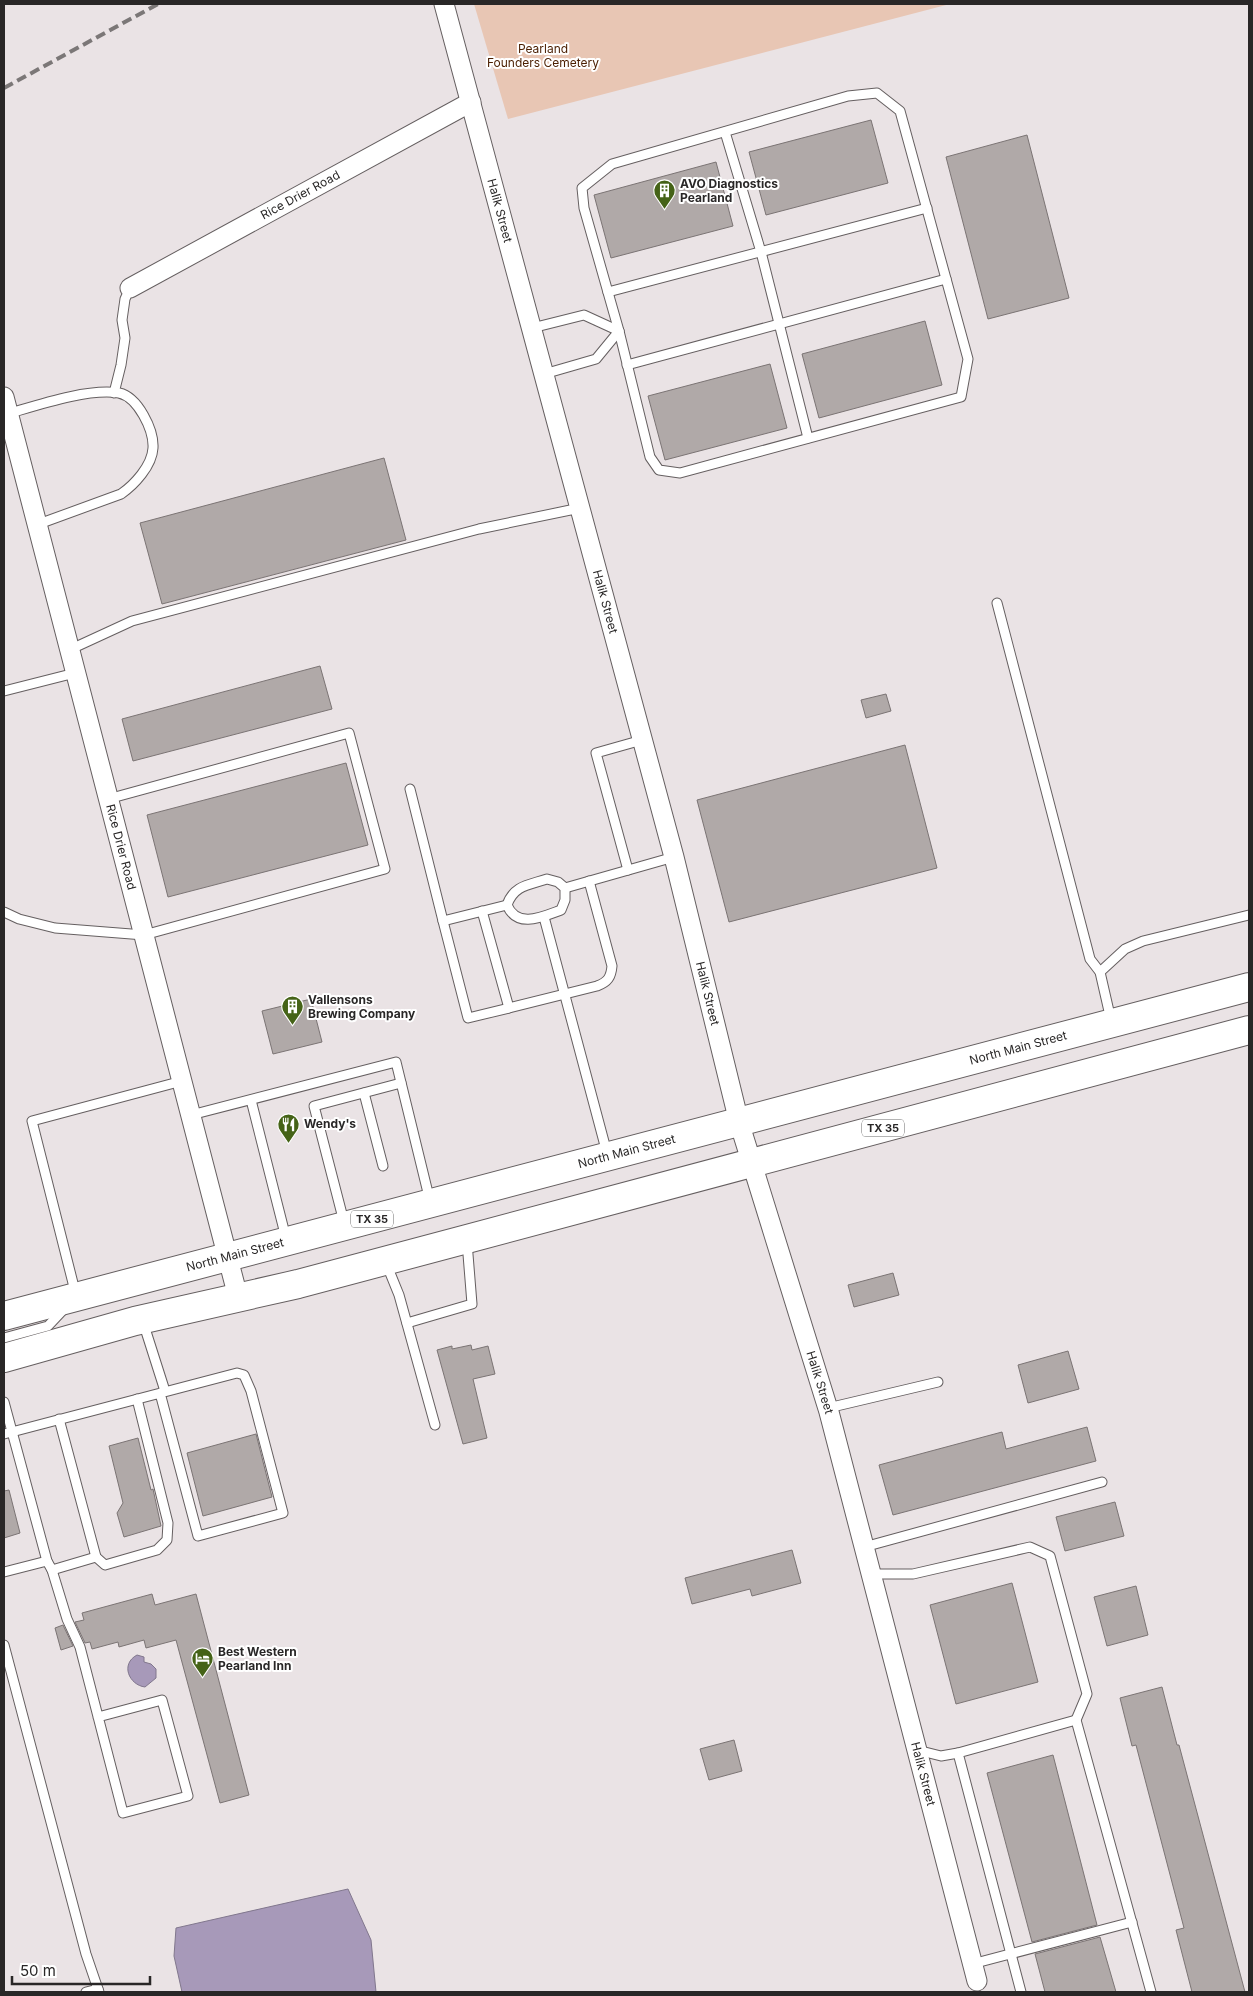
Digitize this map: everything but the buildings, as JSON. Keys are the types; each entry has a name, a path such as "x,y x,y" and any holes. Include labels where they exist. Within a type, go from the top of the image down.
{"main road":[{"name":"North Main Street","path":"4,1316 1249,987"},
{"path":"1111,1022 1124,1064"},
{"name":"TX 35","path":"4,1358 143,1320 298,1284 1249,1030"}],"street":[{"name":"Halik Street","path":"444,4 674,857 740,1122 828,1408 974,1973"},
{"name":"Rice Drier Road","path":"130,288 471,102"},
{"name":"Rice Drier Road","path":"5,405 238,1297"}],"lane":[{"path":"877,93 900,110 926,208 968,359 960,397 680,473 659,470 650,457 619,331 584,208 582,188 612,164 848,96 877,93"},
{"path":"725,132 761,252 808,438"},
{"path":"608,292 926,208"},
{"path":"627,365 946,279"},
{"path":"114,393 125,338 122,320 125,299 130,288"},
{"path":"532,328 584,315 619,331"},
{"path":"544,374 596,359 619,331"},
{"path":"5,405 99,391 122,394 142,410 153,449 146,468 133,485 121,494 36,525"},
{"path":"69,650 132,622 478,529 580,508"},
{"path":"997,602 1090,959 1100,972 1111,1022"},
{"path":"4,692 75,673"},
{"path":"4,912 19,919 55,928 144,935 385,870 349,733 108,799"},
{"path":"628,870 596,753 642,740"},
{"path":"410,789 468,1018 605,983 611,976 612,966 589,881"},
{"path":"565,888 674,857"},
{"path":"548,879 558,882 565,888 565,900 561,910 544,917 526,920 517,918 507,905 511,894 518,889 548,879"},
{"path":"443,921 507,905"},
{"path":"482,911 509,1008"},
{"path":"1100,972 1125,949 1143,941 1249,915"},
{"path":"544,917 608,1156"},
{"path":"191,1115 396,1062 431,1203"},
{"path":"4,1338 48,1326 76,1297 32,1121 182,1081"},
{"path":"345,1226 314,1106 402,1083"},
{"path":"364,1093 383,1166"},
{"path":"251,1100 287,1242"},
{"path":"407,1323 472,1304 467,1239"},
{"path":"384,1260 399,1295 434,1425"},
{"path":"8,1433 59,1419 137,1399 162,1392 236,1373 244,1375 251,1391 283,1513 198,1536 162,1392 143,1320"},
{"path":"828,1408 938,1382"},
{"path":"59,1419 96,1557 106,1565 157,1550 167,1540 168,1523 137,1399"},
{"path":"4,1402 8,1433 47,1561 52,1570 67,1619 80,1647 98,1717 123,1813 188,1796 162,1700 98,1717"},
{"path":"864,1547 1102,1482"},
{"path":"871,1574 913,1574 1030,1547 1050,1556 1087,1694 1076,1720 1151,1992"},
{"path":"52,1570 96,1557"},
{"path":"4,1572 47,1561"},
{"path":"4,1645 86,1954 98,1991 86,1992"},
{"path":"917,1750 941,1756 958,1753 1076,1720"},
{"path":"958,1753 1021,1992"},
{"path":"974,1973 1011,1954 1132,1922"}],"green space":[{"name":"Pearland Founders Cemetery","path":"474,4 950,4 508,119"}],"shaded area":[{"path":"137,1655 144,1657 144,1662 151,1664 156,1669 156,1678 145,1687 135,1682 129,1674 129,1664"},
{"path":"348,1889 371,1940 376,1992 182,1992 174,1956 176,1928"}],"railway":[{"path":"4,88 158,4"}],"place":[{"name":"AVO Diagnostics Pearland","path":"664,210"},
{"name":"Vallensons Brewing Company","path":"292,1026"},
{"name":"Wendy's","path":"288,1143"},
{"name":"Best Western Pearland Inn","path":"202,1678"}]}
